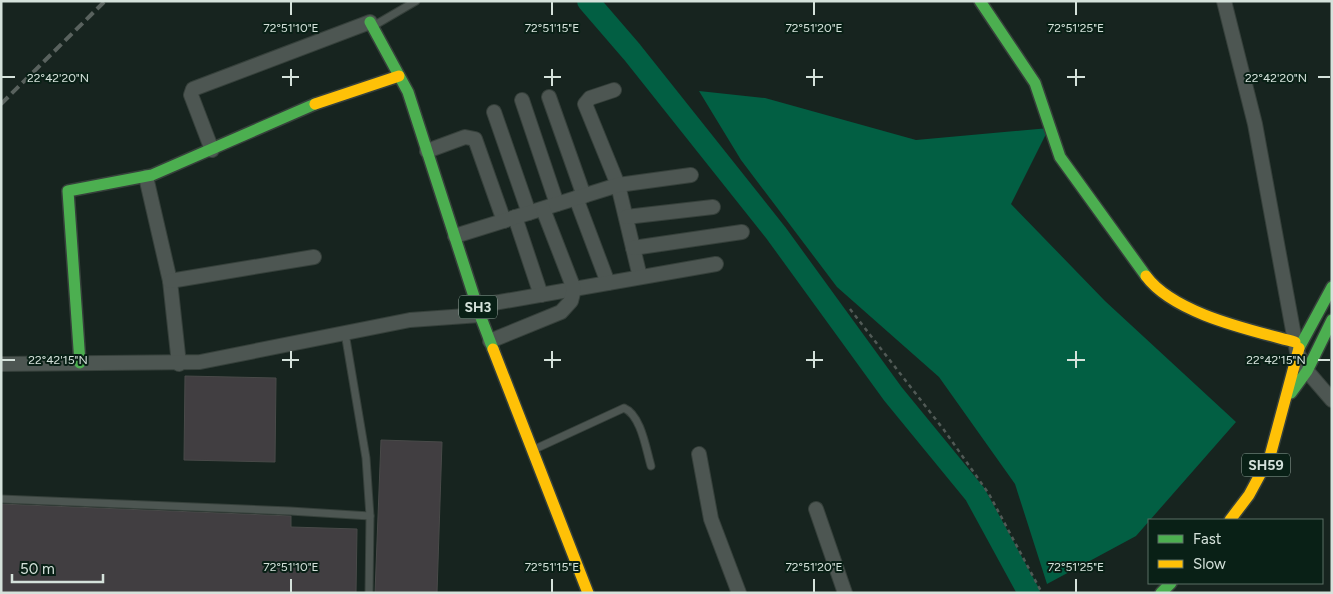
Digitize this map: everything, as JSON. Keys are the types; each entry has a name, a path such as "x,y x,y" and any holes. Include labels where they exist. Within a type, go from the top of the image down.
{"street":[{"path":"980,1 1035,83 1060,157 1152,284 1166,297 1296,347"},
{"path":"1224,1 1255,124 1296,347 1308,371 1332,400"},
{"name":"SH3","path":"371,24 408,92 490,341 588,593"},
{"path":"212,150 191,95 193,89 371,24"},
{"path":"80,363 67,194 72,188 146,177 322,102 399,76"},
{"path":"614,90 590,98 585,104 618,185 640,277"},
{"path":"549,97 608,283"},
{"path":"522,100 557,204"},
{"path":"490,341 561,312 571,301 574,289 536,211 494,112"},
{"path":"427,151 465,137 475,139 541,294"},
{"path":"455,236 618,185 691,175"},
{"path":"146,177 170,281 179,364"},
{"path":"626,217 713,206"},
{"path":"633,248 742,232"},
{"path":"170,281 314,256"},
{"path":"1,364 179,364 200,362 410,320 479,310 541,294 716,264"},
{"name":"SH59","path":"1231,519 1249,494 1270,456 1296,347 1332,287"},
{"name":"SH59","path":"1284,401 1308,371 1332,320"},
{"path":"699,454 711,519 739,593"},
{"path":"816,509 845,593"},
{"path":"1161,593 1170,584"}],"lane":[{"path":"371,24 416,1"},
{"path":"345,333 364,450 370,516 368,593"},
{"path":"533,451 624,408 631,411 636,419 651,466"},
{"path":"1,499 370,516"}],"path":[{"path":"850,309 944,430 989,494 1042,593"}],"shaded area":[{"path":"699,91 765,98 916,140 1049,128 1011,204 1105,301 1236,422 1151,519 1148,519 1148,522 1136,536 1047,584 1015,484 939,377 837,287 741,160"}],"building":[{"path":"185,376 276,378 275,462 184,460"},
{"path":"381,440 442,442 437,593 375,593"},
{"path":"1,504 291,516 291,527 357,529 356,593 1,593"}],"waterway":[{"path":"588,1 632,52 776,233 893,394 975,494 1029,593"}],"railway":[{"path":"1,104 105,1"}],"traffic: fast":[{"path":"980,1 1035,83 1060,157 1146,276"},
{"path":"370,22 408,92 480,315 493,349"},
{"path":"80,363 68,191 152,175 315,104"},
{"path":"1299,348 1332,287"},
{"path":"1291,393 1307,371 1332,320"},
{"path":"1161,593 1170,584"}],"traffic: slow":[{"path":"315,104 399,76"},
{"path":"1146,276 1175,301 1214,319 1295,342"},
{"path":"1231,519 1249,495 1270,456 1299,348"},
{"path":"493,349 588,593"}]}
